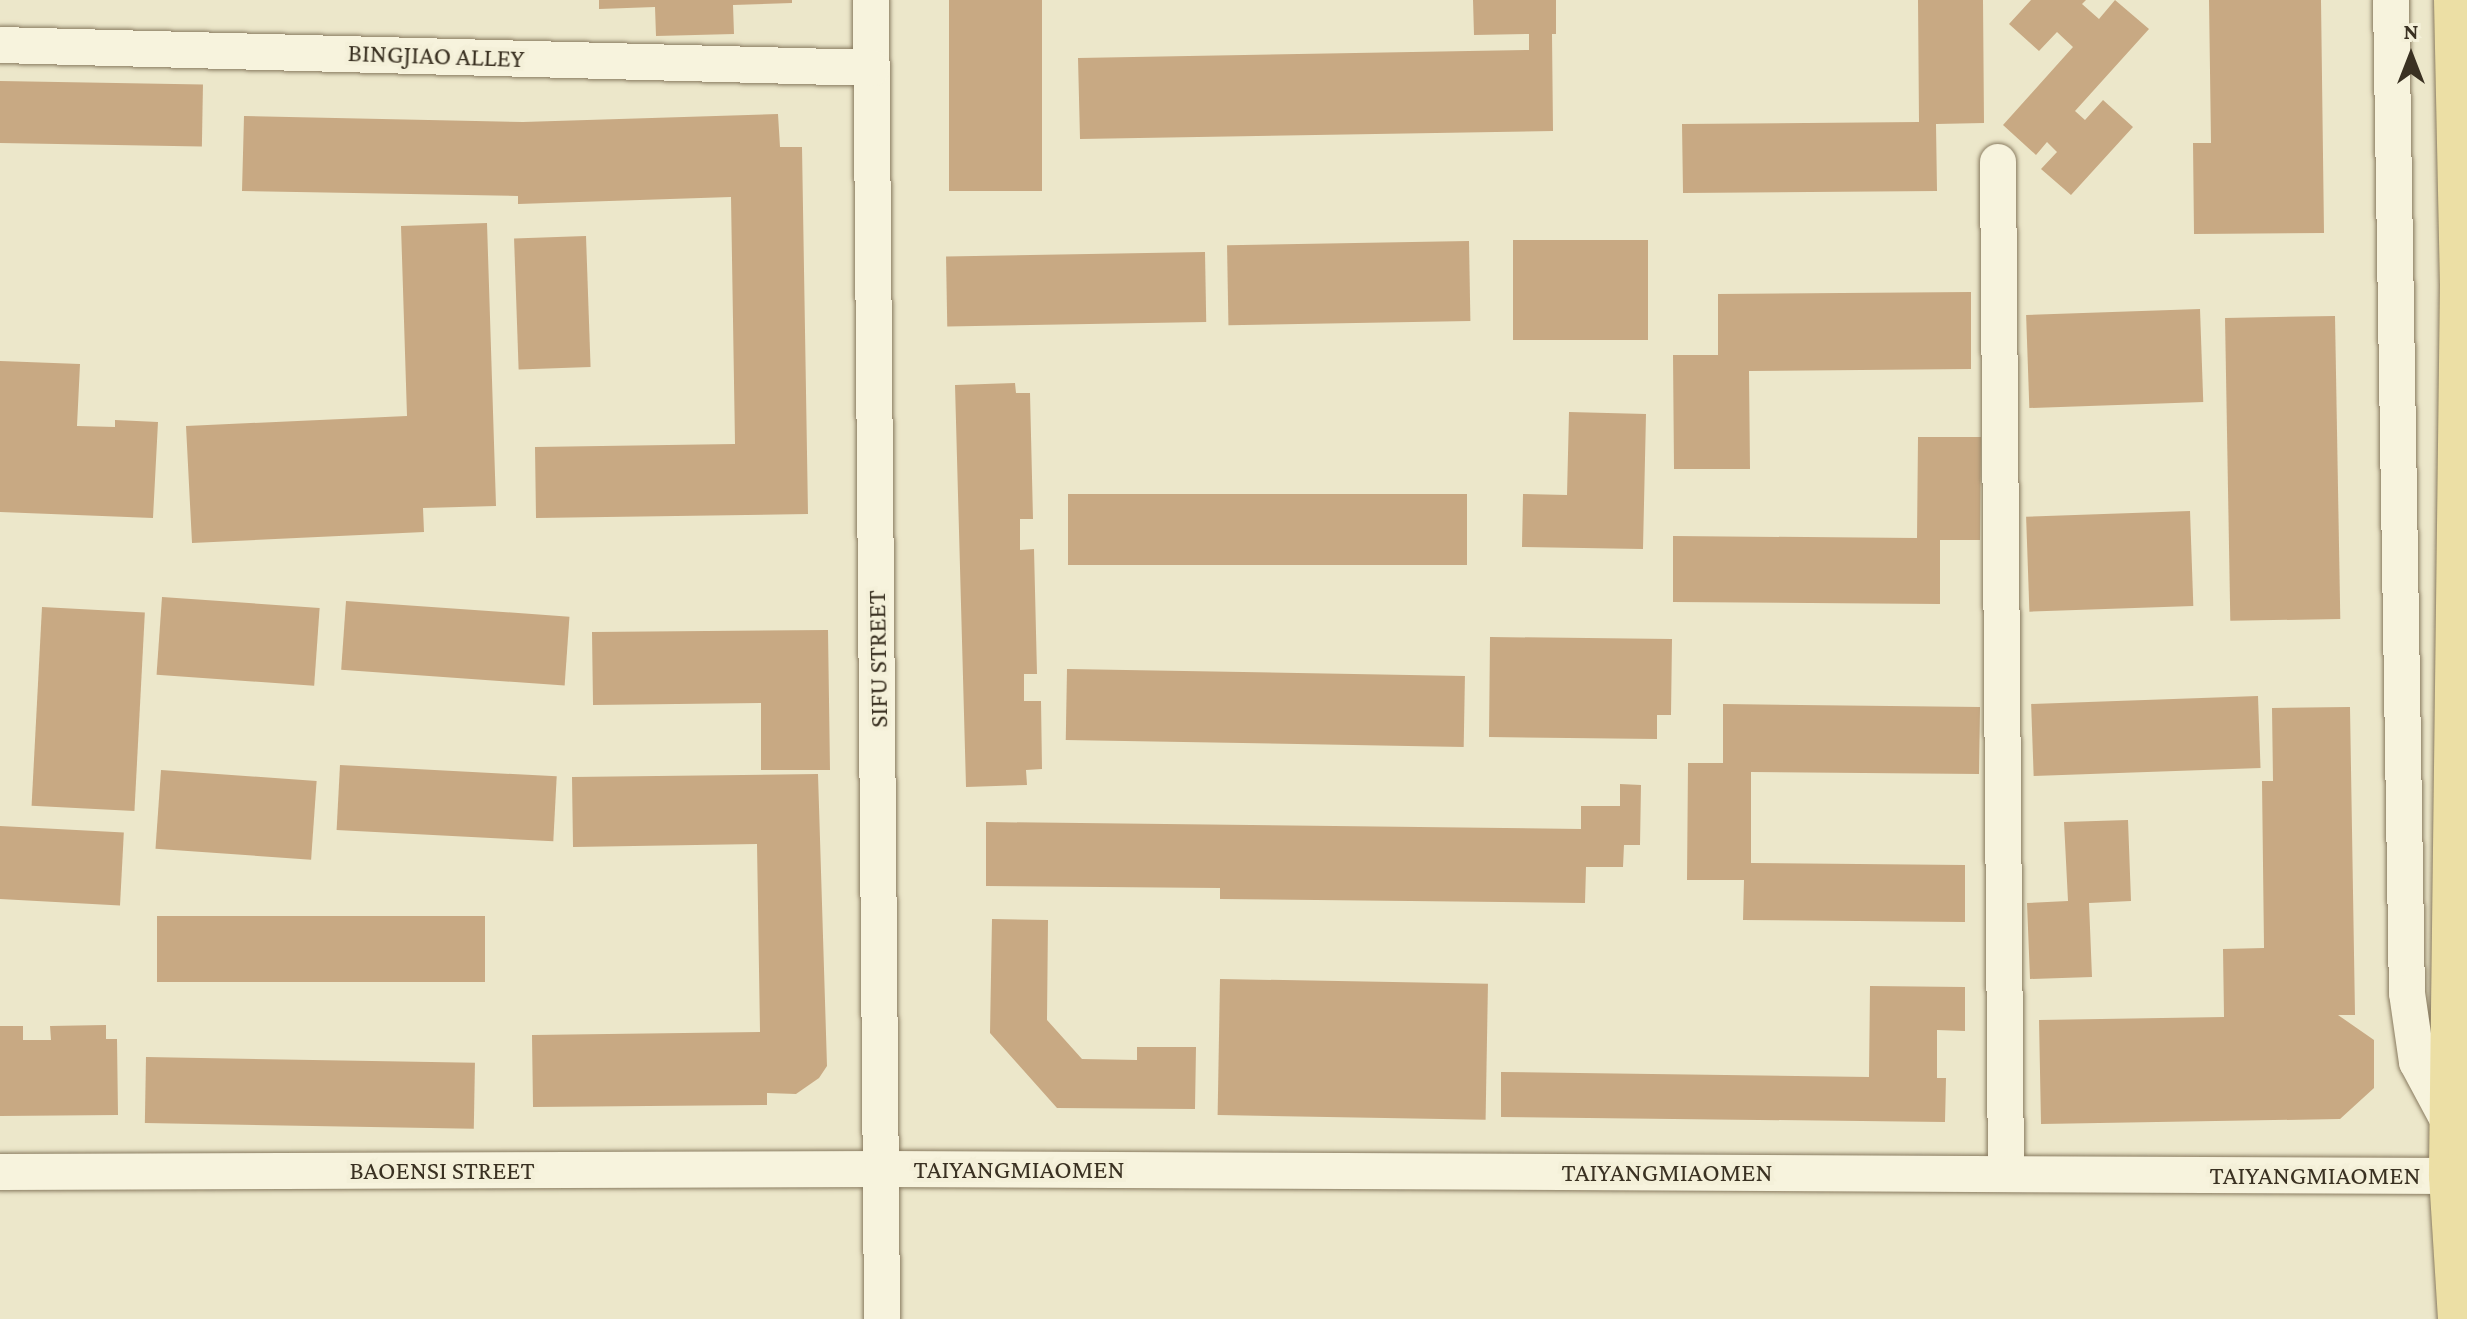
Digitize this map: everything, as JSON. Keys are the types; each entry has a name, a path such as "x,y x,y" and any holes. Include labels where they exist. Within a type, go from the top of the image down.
{"main road":[{"path":"2456,0 2462,283 2455,1132 2451,1176 2460,1319"}],"street":[{"name":"SIFU STREET","path":"871,0 882,1319"},
{"path":"2391,0 2407,993 2417,1062 2455,1132"},
{"name":"BINGJIAO ALLEY","path":"0,45 872,68"},
{"path":"1998,162 2006,1174"},
{"name":"BAOENSI STREET","path":"0,1172 883,1169"},
{"name":"TAIYANGMIAOMEN","path":"883,1169 2451,1176"}],"building":[{"path":"599,0 792,0 792,3 733,5 734,34 656,36 655,7 599,9"},
{"path":"949,0 1042,0 1042,191 949,191"},
{"path":"1473,0 1556,0 1556,34 1552,34 1553,131 1080,139 1078,58 1529,50 1529,34 1474,35"},
{"path":"1918,0 1983,0 1984,123 1936,124 1937,191 1683,193 1682,124 1919,122"},
{"path":"2031,0 2086,0 2082,4 2099,19 2115,0 2149,29 2075,111 2085,120 2103,100 2133,127 2071,195 2041,169 2057,152 2047,142 2036,155 2003,125 2073,47 2057,32 2039,51 2009,24"},
{"path":"2209,0 2321,0 2324,233 2194,234 2193,143 2211,143"},
{"path":"0,81 203,85 202,147 0,143"},
{"path":"778,114 780,147 802,147 808,514 536,518 535,447 735,444 731,197 518,204 518,196 242,191 244,116 523,122"},
{"path":"487,223 496,506 423,508 424,532 192,543 186,426 407,416 401,226"},
{"path":"586,236 591,367 519,369 514,239"},
{"path":"1513,240 1648,240 1648,340 1513,340"},
{"path":"1469,241 1470,321 1228,325 1227,245"},
{"path":"1205,252 1206,322 947,327 946,257"},
{"path":"1971,292 1971,369 1749,371 1750,469 1674,469 1673,355 1718,355 1718,294"},
{"path":"2200,309 2203,402 2029,408 2026,315"},
{"path":"2335,316 2340,619 2230,621 2225,318"},
{"path":"0,361 80,364 77,426 115,427 115,420 158,422 153,518 0,512"},
{"path":"1015,383 1016,393 1030,393 1033,519 1020,519 1020,550 1034,549 1037,674 1024,674 1024,701 1041,701 1042,769 1026,770 1027,785 966,787 955,385"},
{"path":"1569,412 1646,414 1643,549 1522,547 1523,494 1567,495"},
{"path":"1918,437 1981,437 1980,540 1940,540 1940,604 1673,602 1673,536 1917,538"},
{"path":"1068,494 1467,494 1467,565 1068,565"},
{"path":"2190,511 2193,606 2029,612 2026,517"},
{"path":"162,597 320,608 314,686 157,675"},
{"path":"346,601 569,617 565,685 341,670"},
{"path":"42,607 145,612 134,811 32,806"},
{"path":"828,630 830,770 761,770 761,703 593,705 592,632"},
{"path":"1490,637 1672,639 1671,715 1657,715 1657,739 1489,737"},
{"path":"1067,669 1465,676 1464,747 1066,740"},
{"path":"2258,696 2261,768 2034,776 2031,704"},
{"path":"1723,704 1980,707 1979,774 1751,772 1751,863 1965,865 1965,922 1743,920 1744,880 1687,880 1688,763 1723,763"},
{"path":"2350,707 2355,1015 2338,1015 2374,1040 2374,1088 2340,1119 2041,1124 2039,1020 2224,1017 2223,949 2264,948 2262,781 2273,781 2272,708"},
{"path":"340,765 557,776 553,841 337,830"},
{"path":"161,770 317,781 311,860 155,849"},
{"path":"818,774 827,1066 819,1078 796,1094 767,1093 767,1105 533,1107 532,1035 760,1032 757,844 573,847 572,777"},
{"path":"1620,784 1641,785 1640,845 1624,845 1623,867 1586,867 1585,903 1220,899 1220,888 986,886 986,822 1581,829 1581,806 1620,806"},
{"path":"2128,820 2131,901 2089,903 2092,977 2030,979 2027,903 2068,901 2064,822"},
{"path":"0,826 124,832 120,905 0,899"},
{"path":"157,916 485,916 485,982 157,982"},
{"path":"992,919 1048,920 1047,1020 1082,1059 1137,1060 1137,1047 1196,1047 1195,1109 1057,1108 990,1033"},
{"path":"1220,979 1488,984 1486,1120 1218,1115"},
{"path":"1870,986 1965,987 1965,1031 1937,1030 1937,1078 1946,1078 1945,1122 1501,1117 1501,1072 1869,1077"},
{"path":"106,1025 106,1039 117,1039 118,1115 0,1116 0,1026 23,1026 23,1040 51,1040 50,1026"},
{"path":"146,1057 475,1063 474,1129 145,1123"}]}
